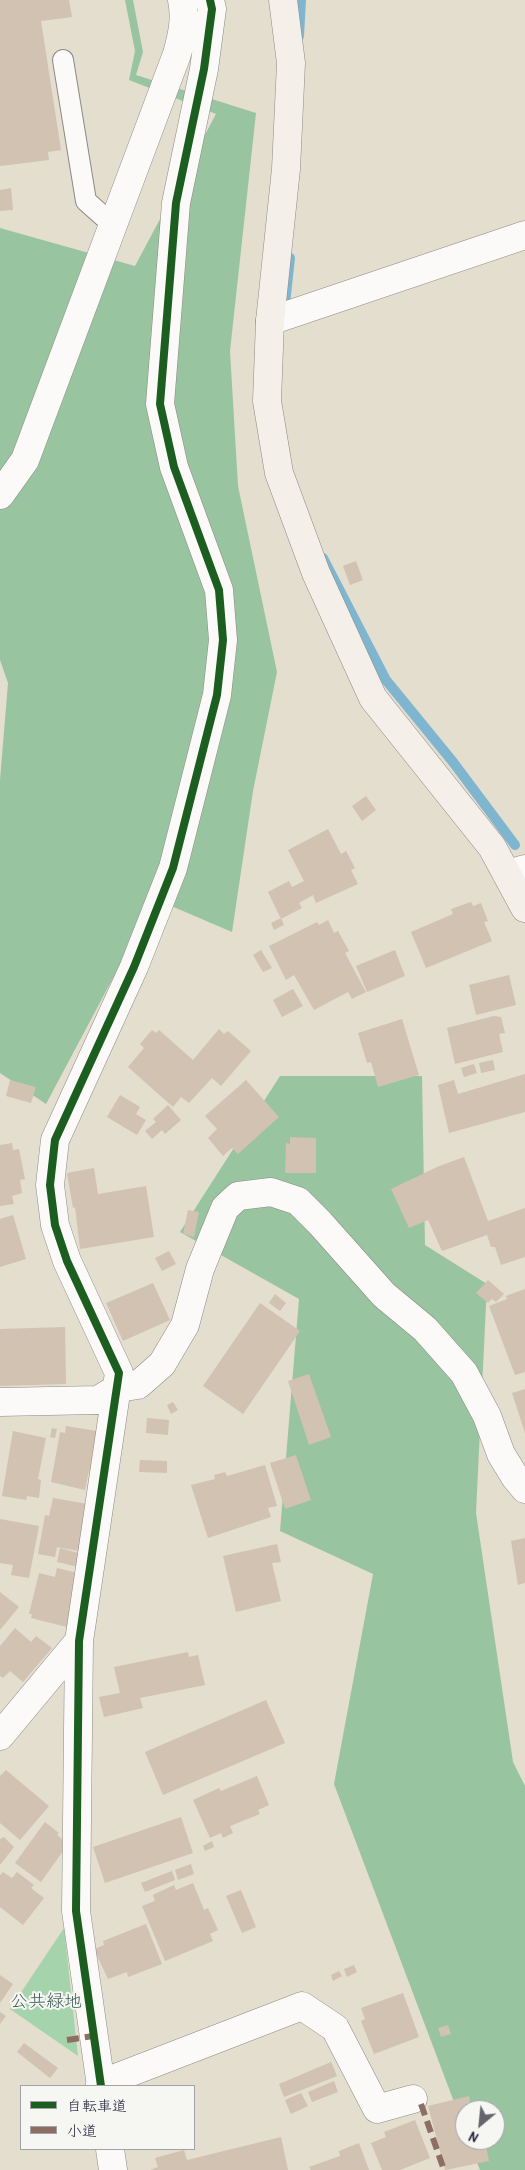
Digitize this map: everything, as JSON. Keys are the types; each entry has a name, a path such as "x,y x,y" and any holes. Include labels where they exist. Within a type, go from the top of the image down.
{"street":[{"path":"0,495 25,460 177,54 185,13 182,0"},
{"path":"210,0 212,9 204,68 176,203 160,404 174,467 219,590 223,640 217,695 172,868 134,967 55,1140 50,1185 55,1225 67,1262 119,1373 79,1641 76,1911 100,2085 302,2006 335,2028 377,2109 413,2098"},
{"path":"283,0 291,63 286,169 270,320 267,402 279,473 316,573 373,698 492,847 517,871 525,908"},
{"path":"270,320 525,235"},
{"path":"0,1402 98,1400 118,1388 138,1384 162,1364 185,1325 200,1269 225,1208 238,1196 271,1192 298,1201 320,1222 384,1295 425,1329 464,1373 487,1416 501,1454 514,1477 525,1489"},
{"path":"0,1736 79,1641"},
{"path":"110,2150 113,2170"}],"lane":[{"path":"63,60 86,201 113,225"}],"green space":[{"path":"125,0 133,0 143,52 136,75 256,113 230,351 238,486 277,672 253,791 232,932 155,899 46,1104 0,1073 0,780 8,683 0,660 0,228 135,266 216,114 129,80 135,51"},
{"path":"280,1076 422,1076 425,1245 487,1284 476,1513 513,1762 525,1786 525,2170 480,2170 472,2150 505,2150 505,2100 455,2100 455,2105 334,1784 373,1574 280,1531 299,1299 180,1232"},
{"name":"公共緑地","path":"64,1928 78,2056 10,2009"}],"building":[{"path":"0,0 69,0 72,17 41,21 61,150 48,152 49,160 0,166"},
{"path":"11,188 13,210 0,211 0,190"},
{"path":"356,561 363,580 350,585 343,566"},
{"path":"366,796 376,810 362,821 352,806"},
{"path":"328,829 341,854 346,851 355,868 351,870 358,884 316,903 313,895 299,903 302,908 281,919 268,892 289,881 292,887 304,881 288,850"},
{"path":"471,902 473,906 481,903 488,921 484,922 492,941 426,968 411,932 453,914 451,909"},
{"path":"281,918 284,925 274,930 271,923"},
{"path":"328,920 334,933 338,931 349,951 345,953 366,992 352,999 348,992 314,1010 294,975 286,980 269,946 317,922 319,925"},
{"path":"261,950 272,968 263,972 253,955"},
{"path":"395,950 405,976 367,992 356,966"},
{"path":"509,975 516,1005 476,1015 469,985"},
{"path":"293,989 303,1006 282,1017 273,1000"},
{"path":"494,1016 501,1017 505,1033 499,1034 503,1052 455,1064 447,1028"},
{"path":"402,1019 419,1075 378,1087 371,1062 367,1063 358,1033"},
{"path":"219,1029 224,1034 228,1031 251,1051 221,1086 212,1078 189,1103 181,1097 173,1107 128,1067 144,1048 140,1044 152,1030 156,1033 159,1030 193,1060"},
{"path":"493,1060 495,1070 481,1073 479,1063"},
{"path":"474,1064 477,1073 464,1077 461,1068"},
{"path":"525,1074 525,1112 449,1133 438,1085 454,1080 458,1094"},
{"path":"10,1080 36,1087 31,1103 6,1096"},
{"path":"246,1080 279,1117 238,1154 232,1148 223,1156 208,1138 217,1129 205,1116"},
{"path":"120,1095 140,1107 136,1114 146,1120 137,1135 107,1117"},
{"path":"168,1105 181,1120 165,1134 162,1130 152,1139 145,1131 156,1122 153,1119"},
{"path":"290,1137 316,1138 316,1173 285,1173 286,1143 290,1144"},
{"path":"12,1143 13,1150 19,1149 25,1179 20,1180 22,1193 12,1196 14,1204 0,1206 0,1145"},
{"path":"464,1157 488,1221 525,1208 525,1257 501,1265 495,1247 491,1247 487,1235 442,1251 428,1220 409,1228 391,1189 437,1167"},
{"path":"94,1168 98,1194 146,1186 154,1237 80,1249 75,1207 73,1208 67,1173"},
{"path":"188,1210 199,1212 194,1237 183,1234"},
{"path":"13,1215 26,1259 0,1267 0,1219"},
{"path":"169,1251 176,1264 162,1271 155,1258"},
{"path":"488,1280 504,1294 496,1302 492,1299 488,1303 476,1293"},
{"path":"153,1283 170,1320 123,1341 106,1303"},
{"path":"525,1289 525,1372 515,1375 489,1306 507,1299 506,1296"},
{"path":"275,1294 286,1303 280,1311 269,1303"},
{"path":"260,1303 300,1331 243,1414 203,1386"},
{"path":"65,1327 66,1384 0,1386 0,1329"},
{"path":"309,1374 331,1437 309,1445 288,1381"},
{"path":"525,1389 525,1433 512,1393"},
{"path":"173,1402 178,1410 171,1414 167,1405"},
{"path":"147,1418 169,1420 168,1435 146,1433"},
{"path":"66,1426 103,1432 94,1471 89,1470 85,1490 51,1482 60,1432 65,1433"},
{"path":"52,1428 57,1429 55,1438 50,1437"},
{"path":"13,1431 46,1438 38,1479 41,1480 39,1498 27,1496 26,1500 2,1496"},
{"path":"296,1455 311,1500 285,1509 270,1463"},
{"path":"140,1460 167,1461 167,1473 139,1472"},
{"path":"265,1465 277,1506 268,1508 271,1517 208,1538 191,1485 215,1479 214,1475 225,1472 227,1476"},
{"path":"53,1498 94,1505 84,1552 57,1547 55,1557 38,1554 45,1515 49,1516"},
{"path":"0,1519 39,1526 29,1578 11,1575 13,1565 0,1563"},
{"path":"525,1538 525,1583 518,1585 511,1541"},
{"path":"277,1544 281,1562 272,1563 281,1601 236,1612 223,1556"},
{"path":"60,1548 82,1554 79,1567 57,1562"},
{"path":"57,1568 81,1574 67,1627 31,1618 32,1614 29,1614 39,1573 55,1577"},
{"path":"0,1592 19,1607 0,1630"},
{"path":"15,1628 31,1642 36,1636 52,1648 23,1682 10,1671 3,1678 0,1676 0,1646"},
{"path":"188,1652 189,1657 198,1655 205,1685 140,1698 143,1708 104,1717 99,1697 120,1693 114,1667"},
{"path":"266,1700 285,1743 163,1795 145,1752"},
{"path":"6,1770 49,1806 20,1840 0,1823 0,1776"},
{"path":"257,1776 269,1805 258,1810 260,1814 230,1826 233,1833 223,1838 221,1833 210,1838 193,1800 219,1788 221,1791"},
{"path":"181,1817 193,1853 105,1883 93,1847"},
{"path":"45,1822 59,1833 57,1835 68,1844 41,1882 15,1863"},
{"path":"4,1837 14,1847 0,1865 0,1839"},
{"path":"212,1841 214,1847 205,1851 203,1846"},
{"path":"191,1864 194,1874 178,1880 175,1870"},
{"path":"172,1871 175,1880 145,1892 141,1883"},
{"path":"3,1872 12,1878 17,1872 34,1885 31,1888 44,1898 23,1925 0,1907 0,1875"},
{"path":"193,1883 204,1910 208,1908 218,1930 210,1934 213,1941 165,1961 142,1906 155,1901 153,1895 174,1885 176,1890"},
{"path":"241,1890 256,1927 242,1933 226,1896"},
{"path":"146,1924 162,1964 128,1977 127,1972 108,1979 94,1949 104,1945 103,1941"},
{"path":"354,1965 357,1972 347,1977 344,1969"},
{"path":"339,1971 342,1976 333,1981 331,1975"},
{"path":"0,1975 13,1984 0,2003"},
{"path":"403,1993 419,2037 374,2054 361,2021 365,2019 361,2008"},
{"path":"0,2012 6,2016 0,2024"},
{"path":"448,2025 451,2034 441,2037 438,2028"},
{"path":"24,2043 58,2068 50,2078 17,2052"},
{"path":"331,2062 337,2076 284,2097 279,2084"},
{"path":"334,2081 338,2092 312,2102 308,2092"},
{"path":"301,2093 308,2106 291,2114 285,2100"},
{"path":"469,2096 470,2100 455,2100 455,2150 487,2150 489,2161 445,2170 428,2106"},
{"path":"415,2120 430,2158 400,2170 382,2170 371,2143 386,2137 384,2132"},
{"path":"281,2137 288,2170 150,2170 158,2167 155,2158 184,2150 187,2160"},
{"path":"359,2143 369,2170 311,2170 309,2167 340,2156 339,2151"}],"waterway":[{"path":"299,36 301,0"},
{"path":"284,313 290,258"},
{"path":"323,558 386,680 453,762 515,845"}],"marked path":[{"path":"67,2040 93,2036"},
{"path":"421,2104 444,2170"}],"cycle path":[{"path":"101,2085 76,1911 79,1641 119,1373 67,1261 55,1225 50,1185 55,1140 134,967 173,868 217,695 223,640 219,590 174,467 160,404 176,203 204,69 212,9 210,0"}]}
